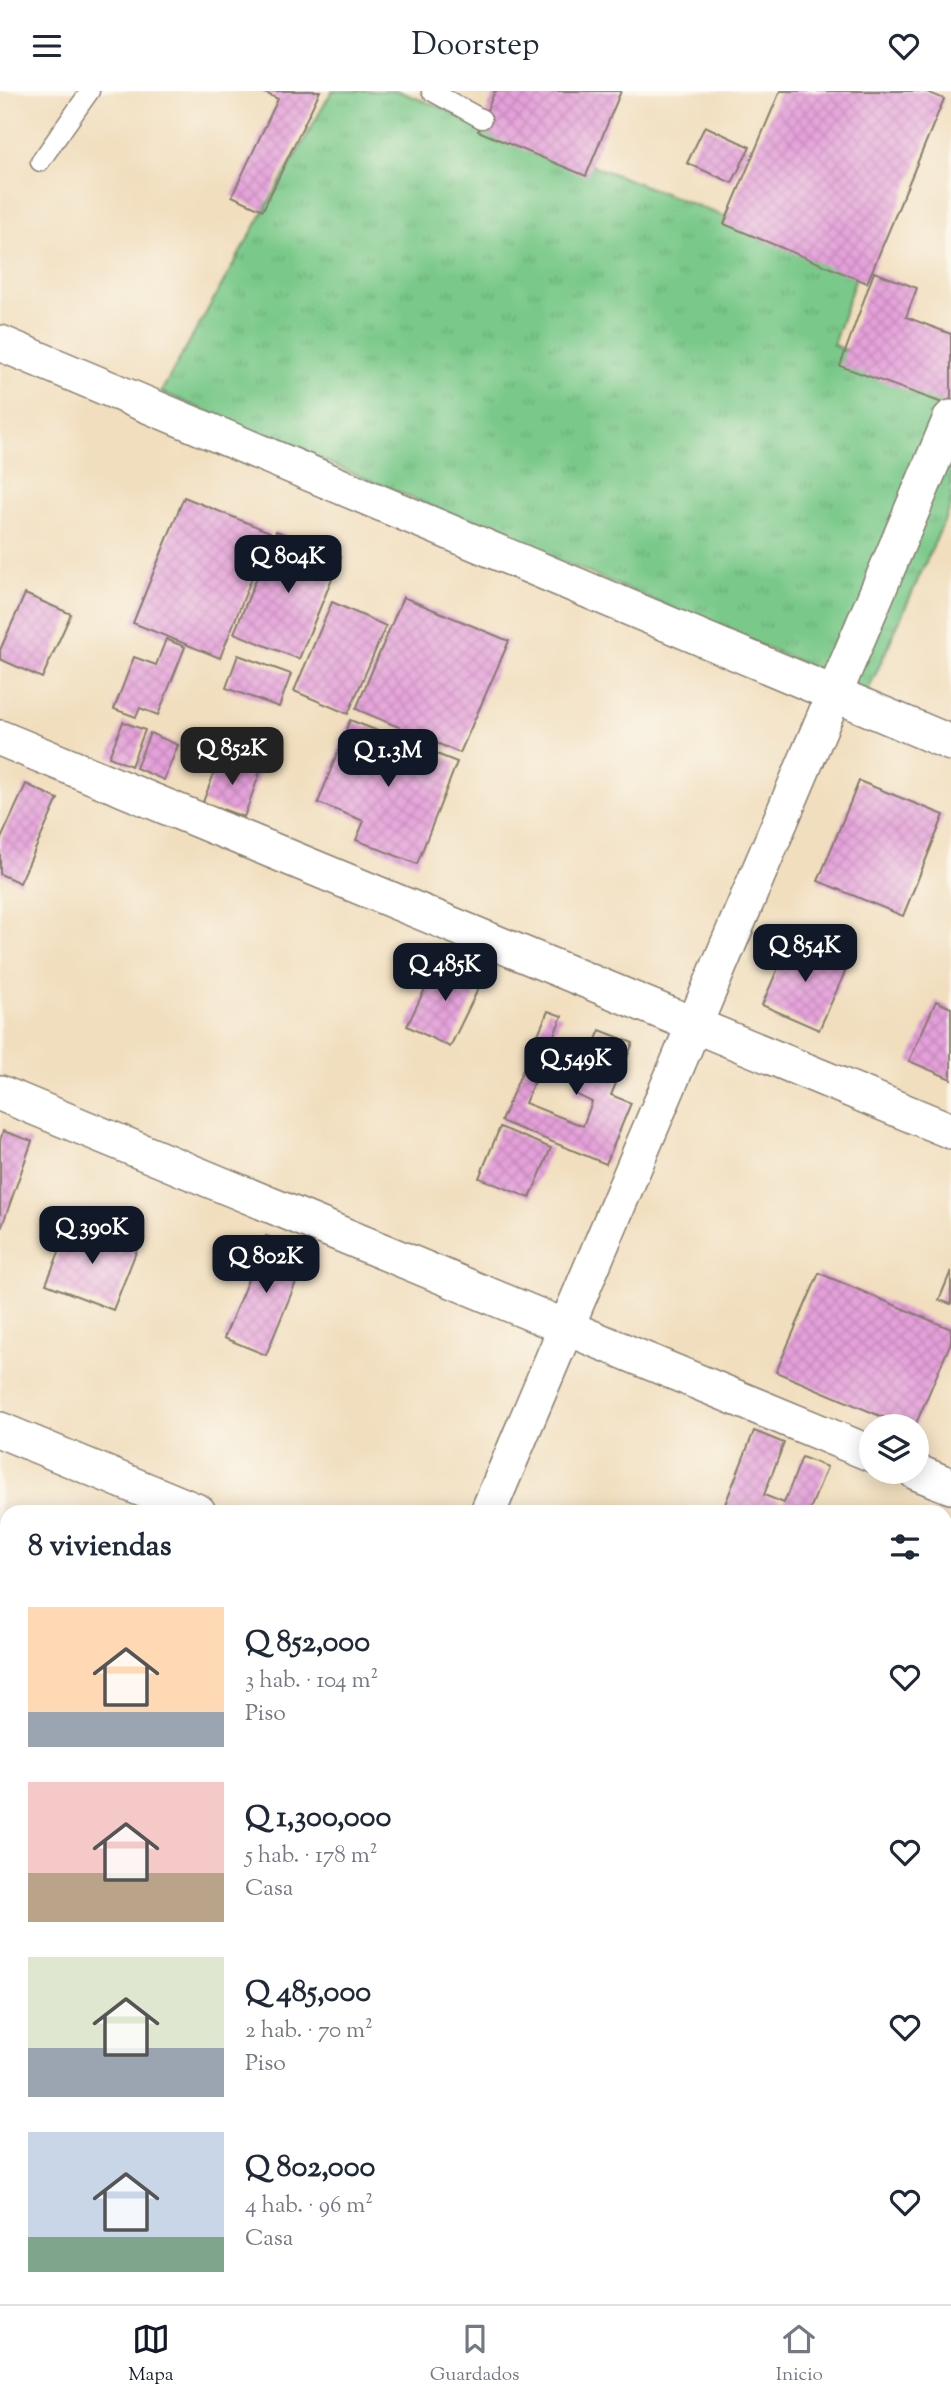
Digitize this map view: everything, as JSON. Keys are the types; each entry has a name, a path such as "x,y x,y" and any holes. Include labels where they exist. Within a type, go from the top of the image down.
{"street":[{"path":"0,343 951,743"},
{"path":"491,1505 951,418"},
{"path":"0,738 951,1131"},
{"path":"0,1093 859,1449"},
{"path":"0,1430 181,1505"},
{"path":"929,1477 951,1486"}],"lane":[{"path":"40,162 90,91"},
{"path":"431,91 482,119"}],"green space":[{"path":"332,91 398,91 859,268 833,345 951,391 951,506 868,691 161,392"}],"building":[{"path":"261,91 320,91 263,210 232,196 278,99"},
{"path":"495,91 621,91 586,176 478,131"},
{"path":"780,91 925,91 944,99 867,283 724,224"},
{"path":"705,126 750,147 732,183 687,163"},
{"path":"874,272 917,288 906,317 951,334 951,397 948,405 840,366"},
{"path":"184,497 270,532 220,658 133,623"},
{"path":"276,531 341,557 299,659 234,633"},
{"path":"25,594 71,614 42,678 0,659 0,650"},
{"path":"403,597 509,641 460,753 356,709"},
{"path":"332,602 386,626 348,714 294,691"},
{"path":"166,639 185,647 158,715 140,708 136,717 114,709 134,657 156,665"},
{"path":"238,655 291,674 279,707 226,688"},
{"path":"350,720 457,762 417,864 356,840 364,821 318,803"},
{"path":"123,722 145,730 131,766 109,757"},
{"path":"150,733 178,745 164,780 136,768"},
{"path":"220,758 260,772 244,817 203,802"},
{"path":"859,781 944,815 903,916 818,881"},
{"path":"26,784 58,799 20,883 0,874 0,841"},
{"path":"791,938 849,963 819,1030 762,1005"},
{"path":"440,958 483,979 450,1047 407,1026"},
{"path":"936,1001 951,1008 951,1079 909,1061"},
{"path":"548,1011 562,1016 525,1103 583,1126 592,1102 573,1093 600,1030 633,1043 611,1095 631,1103 606,1164 501,1121"},
{"path":"500,1127 551,1148 530,1198 479,1178"},
{"path":"3,1131 32,1141 0,1232 0,1141"},
{"path":"72,1221 138,1247 113,1310 46,1284"},
{"path":"266,1236 308,1253 266,1355 224,1338"},
{"path":"951,1271 951,1304 939,1300"},
{"path":"819,1273 951,1329 951,1342 920,1414 876,1414 776,1372"},
{"path":"754,1431 784,1443 764,1495 784,1503 802,1457 827,1467 812,1505 725,1505"}]}
